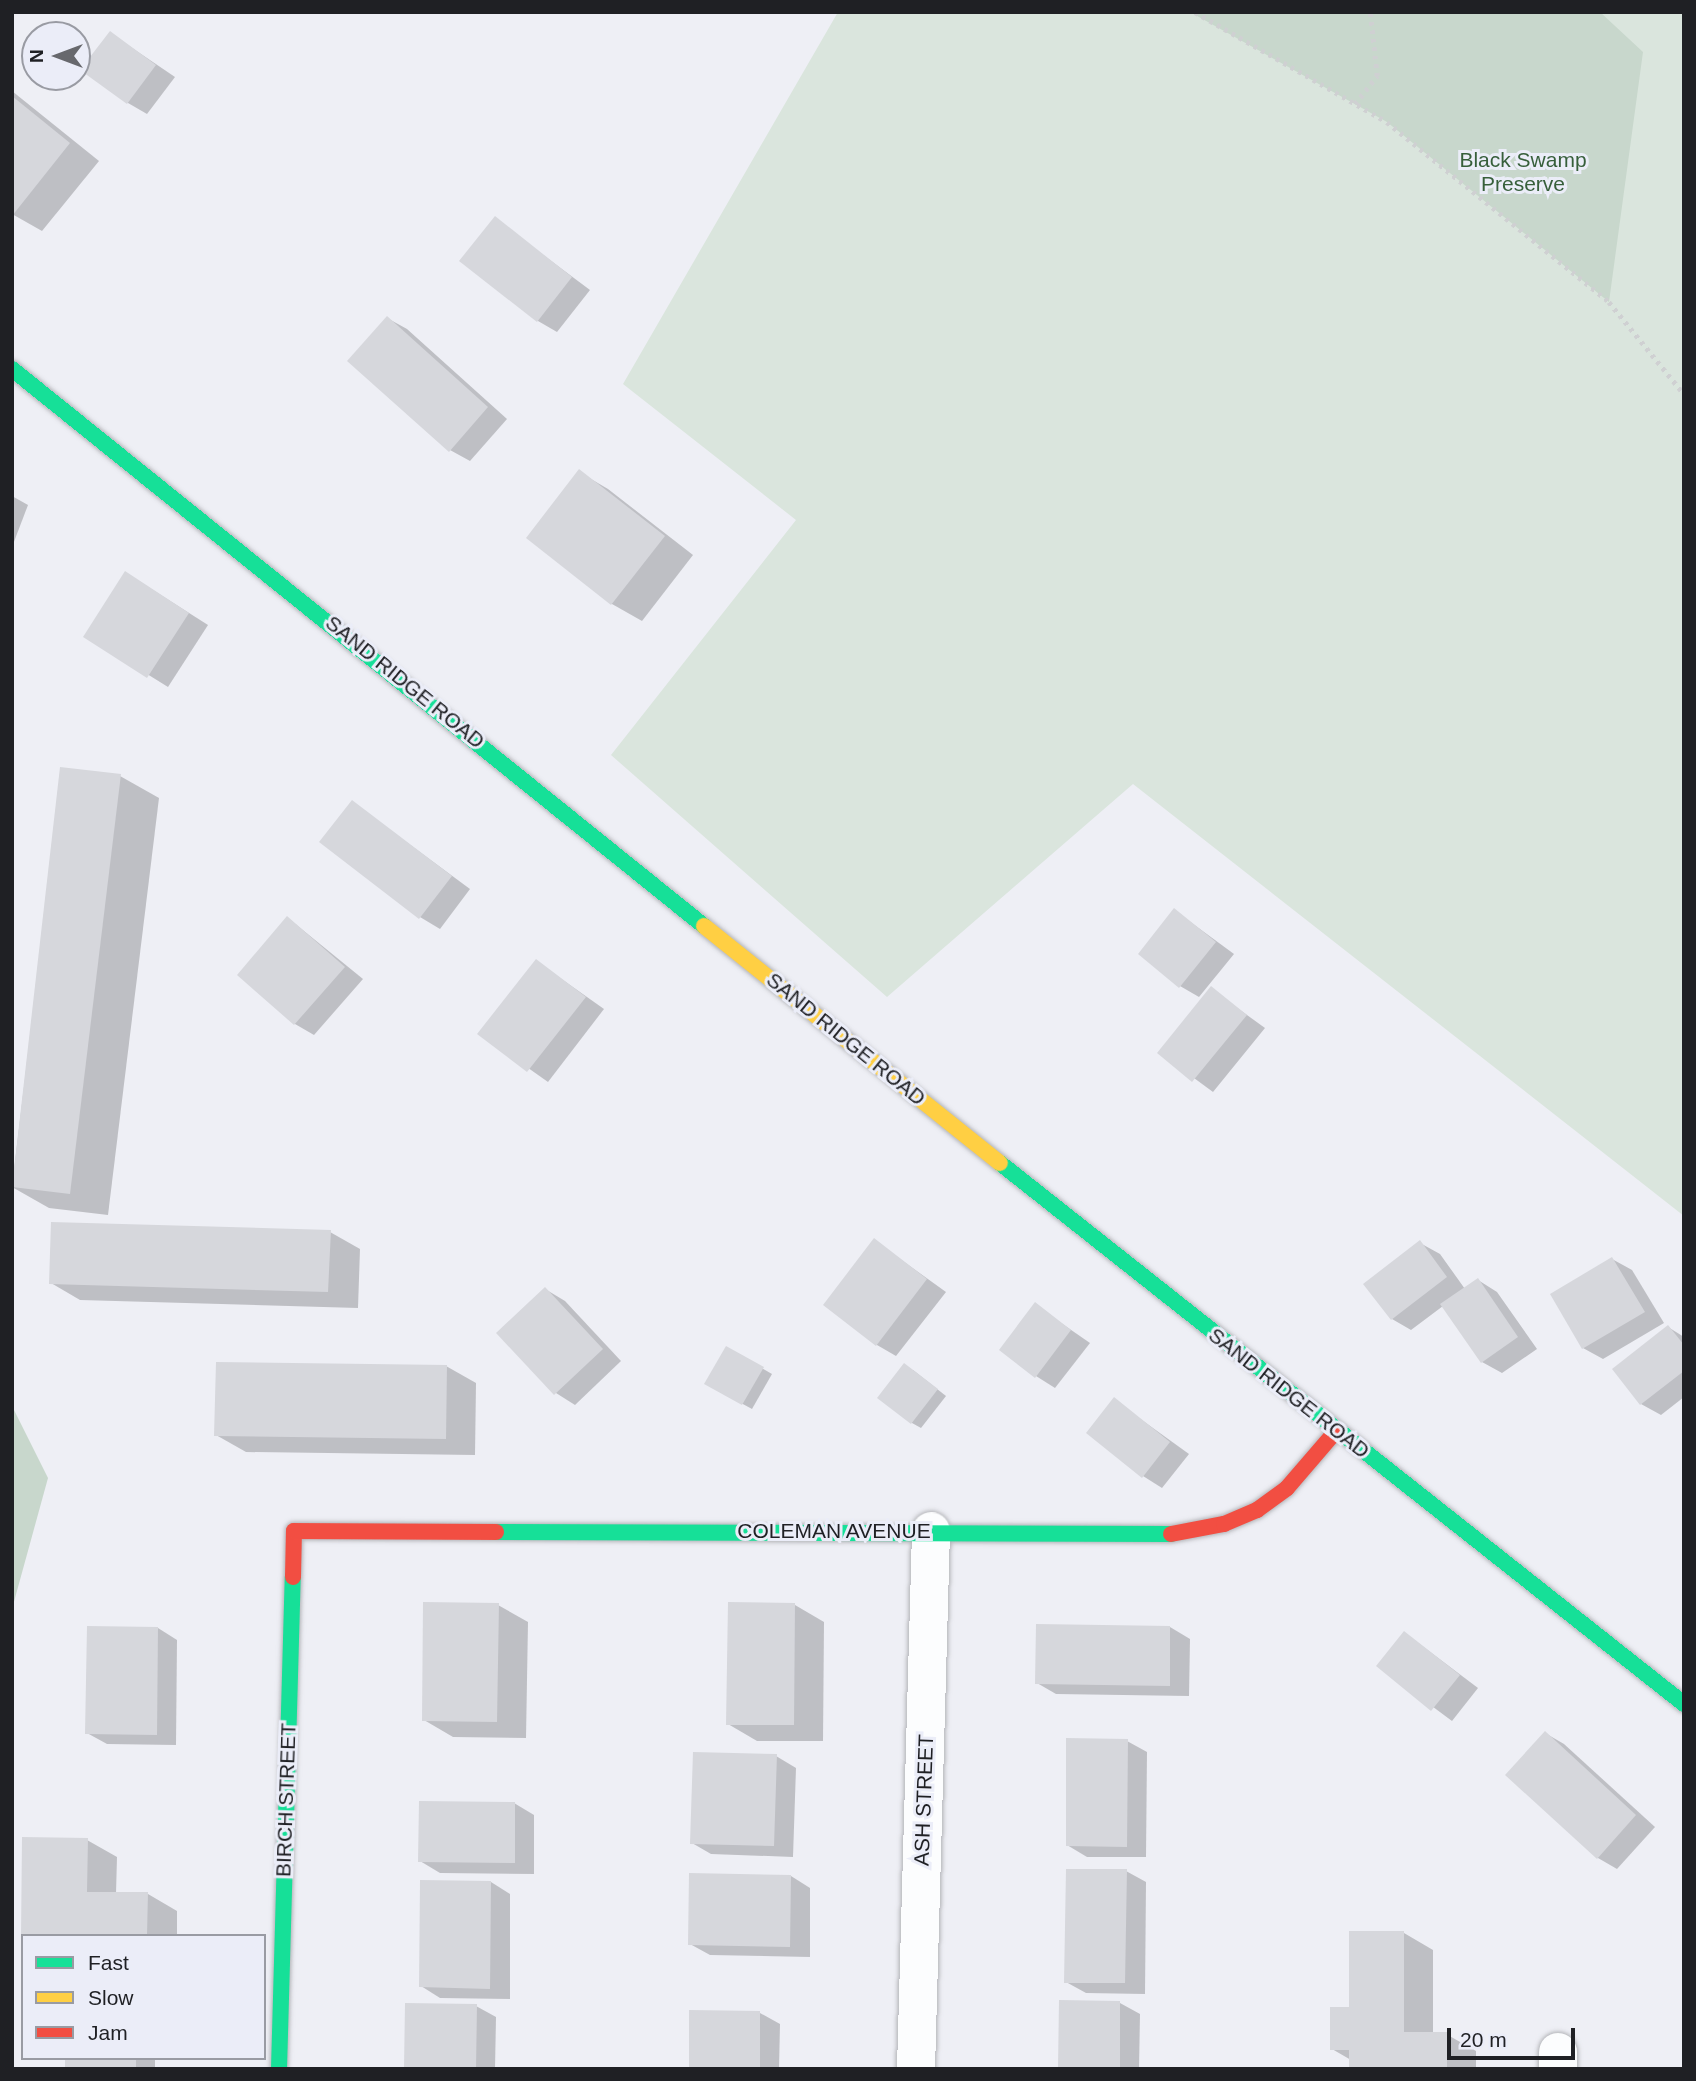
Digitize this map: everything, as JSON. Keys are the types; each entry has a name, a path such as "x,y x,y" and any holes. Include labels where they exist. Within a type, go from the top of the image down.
{"street":[{"name":"SAND RIDGE ROAD","path":"12,369 1336,1431 1684,1704"},
{"name":"COLEMAN AVENUE","path":"293,1531 931,1531 1174,1534 1224,1524 1257,1510 1287,1488 1336,1431"},
{"name":"BIRCH STREET","path":"279,2069 293,1531"},
{"name":"ASH STREET","path":"916,2069 931,1531"}],"path":[{"path":"1195,12 1387,122 1609,302 1684,394"},
{"path":"1355,104 1377,76 1370,12"}],"green space":[{"name":"Black Swamp Preserve","path":"838,12 1684,12 1684,1216 1133,784 887,997 611,755 796,520 623,384"},
{"name":"Black Swamp Preserve","path":"1190,12 1600,12 1643,52 1609,302 1387,122"},
{"path":"12,1406 48,1478 12,1609"}],"building":[{"path":"110,31 156,65 127,104 91,78 91,56"},
{"path":"12,96 70,143 12,216"},
{"path":"495,216 572,277 537,322 459,261"},
{"path":"387,316 488,407 449,452 347,361"},
{"path":"579,469 665,536 611,605 526,538"},
{"path":"125,571 189,613 147,678 83,637"},
{"path":"60,767 121,774 70,1194 12,1187"},
{"path":"352,800 452,876 419,919 319,842"},
{"path":"1174,908 1216,942 1179,988 1138,954"},
{"path":"287,916 345,967 294,1025 237,975"},
{"path":"536,959 586,997 527,1072 477,1034"},
{"path":"1211,986 1247,1015 1192,1082 1157,1053"},
{"path":"51,1222 331,1230 328,1292 49,1284"},
{"path":"874,1238 927,1279 876,1346 823,1305"},
{"path":"1420,1240 1447,1277 1391,1320 1363,1284"},
{"path":"1612,1257 1645,1312 1582,1349 1550,1294"},
{"path":"1478,1278 1518,1337 1481,1363 1440,1304"},
{"path":"545,1287 603,1349 554,1395 496,1333"},
{"path":"1035,1302 1071,1330 1035,1378 999,1350"},
{"path":"1668,1325 1684,1345 1684,1371 1640,1405 1612,1369"},
{"path":"726,1346 764,1367 742,1405 704,1384"},
{"path":"216,1362 447,1365 446,1439 214,1436"},
{"path":"904,1363 938,1389 911,1424 877,1398"},
{"path":"1114,1397 1170,1442 1142,1478 1086,1433"},
{"path":"423,1602 499,1603 497,1722 422,1721"},
{"path":"728,1602 795,1603 794,1725 726,1725"},
{"path":"1036,1624 1170,1626 1170,1686 1035,1684"},
{"path":"87,1626 158,1627 157,1735 85,1734"},
{"path":"1404,1631 1460,1675 1431,1711 1376,1666"},
{"path":"1545,1731 1636,1815 1597,1859 1505,1775"},
{"path":"1066,1738 1128,1739 1127,1847 1066,1846"},
{"path":"693,1752 777,1754 774,1846 690,1844"},
{"path":"419,1801 515,1802 515,1863 418,1862"},
{"path":"22,1837 88,1838 87,1892 148,1892 147,1934 21,1934"},
{"path":"1066,1869 1127,1869 1125,1983 1064,1983"},
{"path":"689,1873 791,1875 790,1947 688,1945"},
{"path":"420,1880 491,1881 490,1989 419,1987"},
{"path":"1349,1931 1404,1931 1404,2032 1447,2032 1447,2069 1349,2069 1349,2050 1330,2050 1330,2007 1349,2007"},
{"path":"1059,2000 1120,2001 1120,2069 1058,2069"},
{"path":"405,2003 477,2004 476,2069 404,2069"},
{"path":"689,2010 760,2011 760,2069 689,2069"},
{"path":"65,2060 136,2060 136,2069 65,2069"}],"traffic: fast":[{"path":"12,369 704,926"},
{"path":"1000,1163 1684,1704"},
{"path":"496,1532 1171,1534"},
{"path":"279,2069 293,1577"}],"traffic: slow":[{"path":"704,926 1000,1163"}],"traffic: jam":[{"path":"1171,1534 1224,1524 1257,1510 1287,1488 1336,1431"},
{"path":"293,1577 294,1531 496,1532"}]}
